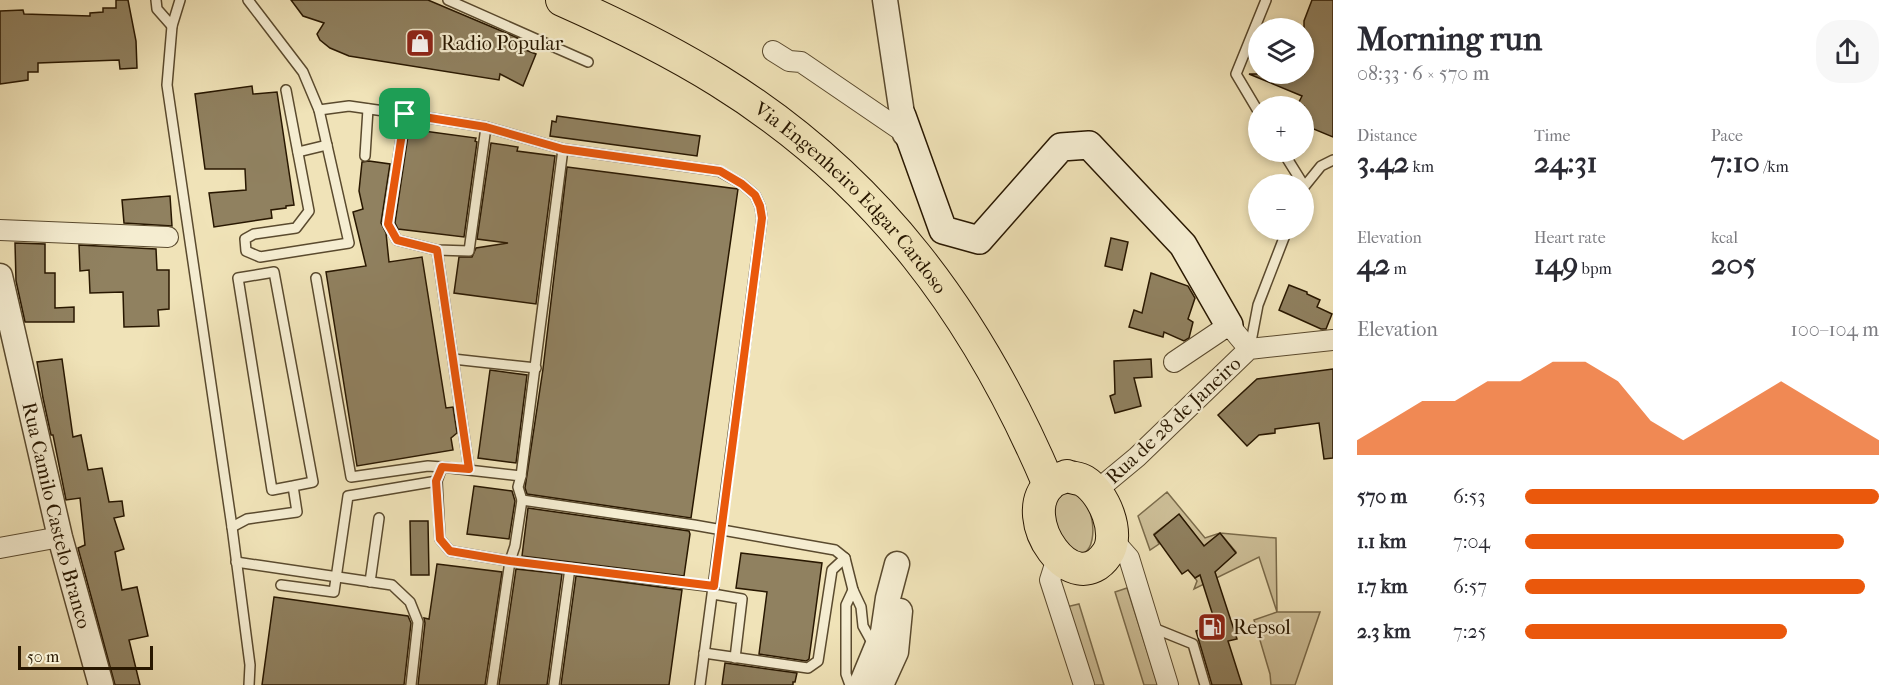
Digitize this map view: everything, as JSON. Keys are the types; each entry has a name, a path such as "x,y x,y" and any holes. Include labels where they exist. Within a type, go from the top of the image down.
{"main road":[{"name":"Via Engenheiro Edgar Cardoso","path":"609,0 701,46 781,98 830,136 914,220 963,285 1031,443 1058,480"},
{"name":"Via Engenheiro Edgar Cardoso","path":"565,2 630,32 711,76 744,97 806,144 854,186 898,234 947,295 984,334"},
{"path":"904,130 943,230 980,240 1061,147 1089,145 1183,245 1229,325"},
{"path":"1058,480 1083,480 1096,491 1107,510 1113,540 1108,553 1092,568 1082,569 1057,558 1044,535 1039,514 1040,500 1058,480"}],"street":[{"path":"885,0 904,130"},
{"path":"773,51 789,61 801,63 904,130"},
{"path":"0,230 168,237"},
{"name":"Rua Camilo Castelo Branco","path":"1,284 60,537 101,685"},
{"name":"Rua de 28 de Janeiro","path":"1174,362 1229,325 1249,349"},
{"name":"Rua de 28 de Janeiro","path":"1096,491 1137,457 1249,349 1333,340"},
{"path":"0,548 60,537"},
{"path":"1113,540 1129,558 1168,685"},
{"path":"1057,558 1050,580 1084,685"},
{"path":"861,685 883,632 888,598 897,564 901,600 896,652 883,679"}],"lane":[{"path":"156,0 157,9 172,26"},
{"path":"180,0 172,26 167,85 232,527 250,665 249,685"},
{"path":"248,0 303,72 319,110 349,243 260,257 246,251 245,239 254,234 296,228 309,211 286,90"},
{"path":"448,0 588,62"},
{"path":"1249,96 1236,74 1266,0"},
{"path":"319,110 350,106 405,114 486,127 563,149 720,171 755,195 762,218 700,685"},
{"path":"365,156 368,109"},
{"path":"405,114 388,224 397,240 437,250 469,251 486,127"},
{"path":"298,152 327,145"},
{"path":"492,685 510,561 516,546 522,500 518,487 536,368 563,149"},
{"path":"1314,174 1321,166 1333,160"},
{"path":"1249,349 1258,305 1283,240"},
{"path":"437,250 469,469"},
{"path":"274,273 313,482 293,486 272,490 238,278 274,273"},
{"path":"316,278 351,477 428,466 521,476"},
{"path":"453,358 536,368"},
{"path":"442,467 436,481 440,539 450,551 713,590 742,599 735,658"},
{"path":"281,585 334,592 348,496 436,481"},
{"path":"232,527 247,519 297,512 293,486"},
{"path":"522,500 835,550 845,558 861,607 863,626 876,649 883,679"},
{"path":"370,582 379,518"},
{"path":"704,653 808,668 818,662 832,570 845,558"},
{"path":"236,562 392,585 410,602 418,622 411,685"},
{"path":"554,685 570,568"},
{"path":"850,685 846,674 846,606 854,590"},
{"path":"1149,626 1193,644 1205,685"}],"shaded area":[{"path":"1066,487 1082,498 1088,506 1091,517 1092,539 1089,548 1084,553 1077,553 1067,547 1059,540 1056,533 1052,495"},
{"path":"1167,492 1205,538 1220,533 1204,546 1179,515 1154,534 1159,544 1150,550 1138,516"},
{"path":"1220,533 1276,538 1277,612 1259,557 1194,589 1197,581 1195,578 1218,562 1222,565 1236,552"},
{"path":"1127,588 1158,685 1144,685 1115,592"},
{"path":"1079,604 1104,685 1091,685 1066,607"},
{"path":"1277,612 1320,612 1295,685 1271,685 1270,674 1254,620"}],"building":[{"path":"116,0 128,0 136,41 137,68 120,69 119,60 38,63 38,72 28,72 28,80 0,84 0,11 23,10 24,14 90,16 90,13 103,12 103,8 116,8"},
{"name":"Radio Popular","path":"291,0 428,0 518,38 515,46 536,54 523,86 500,74 499,80 349,56 330,48 320,40 317,34 324,23 303,16"},
{"path":"1312,0 1333,0 1333,137 1314,129 1314,96 1302,96 1273,84 1314,84 1314,18 1305,18"},
{"path":"252,86 253,94 277,92 294,205 271,210 272,218 214,227 209,193 246,190 245,169 205,169 195,94"},
{"path":"557,116 700,136 697,156 550,136 552,121 556,122"},
{"path":"409,129 476,138 464,237 398,229 395,223"},
{"path":"491,143 518,147 517,151 555,156 536,304 454,293 459,257 472,257 476,248 508,243 477,239"},
{"path":"362,162 390,164 381,223 386,233 389,262 422,257 446,408 453,407 457,433 451,438 453,450 357,466 326,272 366,266 353,212 363,209 359,191"},
{"path":"567,167 738,189 691,518 527,494 525,488 543,369"},
{"path":"170,196 172,226 124,223 122,200"},
{"path":"1111,238 1128,242 1122,270 1105,266"},
{"path":"15,243 45,244 45,273 55,273 55,308 74,307 74,322 25,322 16,281"},
{"path":"79,245 156,249 157,270 169,270 169,309 158,310 159,326 124,327 123,292 90,293 89,270 80,271"},
{"path":"1151,273 1188,286 1195,298 1188,319 1193,322 1189,338 1184,341 1164,332 1163,337 1129,327 1134,310 1142,313"},
{"path":"1289,285 1320,300 1317,307 1332,314 1326,329 1321,329 1279,310"},
{"path":"62,359 73,437 81,435 88,470 102,468 109,502 122,501 124,516 114,518 124,549 115,552 122,590 137,587 148,636 129,640 140,685 115,685 78,548 85,545 80,498 66,500 37,362"},
{"path":"1151,359 1152,377 1134,378 1141,406 1115,413 1110,396 1115,394 1114,361"},
{"path":"1333,369 1333,458 1324,459 1319,423 1275,429 1275,433 1259,435 1247,446 1218,415 1257,379"},
{"path":"490,370 527,375 516,463 478,458"},
{"path":"474,486 512,491 515,501 509,539 467,534"},
{"path":"528,508 689,531 684,576 522,556"},
{"path":"1179,514 1204,546 1220,533 1236,553 1215,572 1237,639 1228,641 1242,685 1212,685 1196,631 1216,625 1200,575 1195,578 1188,570 1182,574 1154,535"},
{"path":"410,521 428,521 429,575 411,575"},
{"path":"741,553 822,563 809,659 806,661 759,654 767,592 736,588"},
{"path":"437,564 502,572 485,685 418,685 424,618 429,619"},
{"path":"516,569 562,574 547,685 499,685"},
{"path":"576,576 682,590 669,685 561,685"},
{"path":"274,597 408,616 411,623 404,685 262,685"},
{"path":"725,663 797,673 793,685 722,685"}],"place":[{"name":"Radio Popular","path":"420,43"},
{"name":"Repsol","path":"1212,627"}],"route":[{"path":"405,114 486,127 563,149 720,171 755,195 762,218 714,586 510,561 450,551 440,539 436,481 442,467 469,469 437,250 397,240 388,224 405,114"}]}
